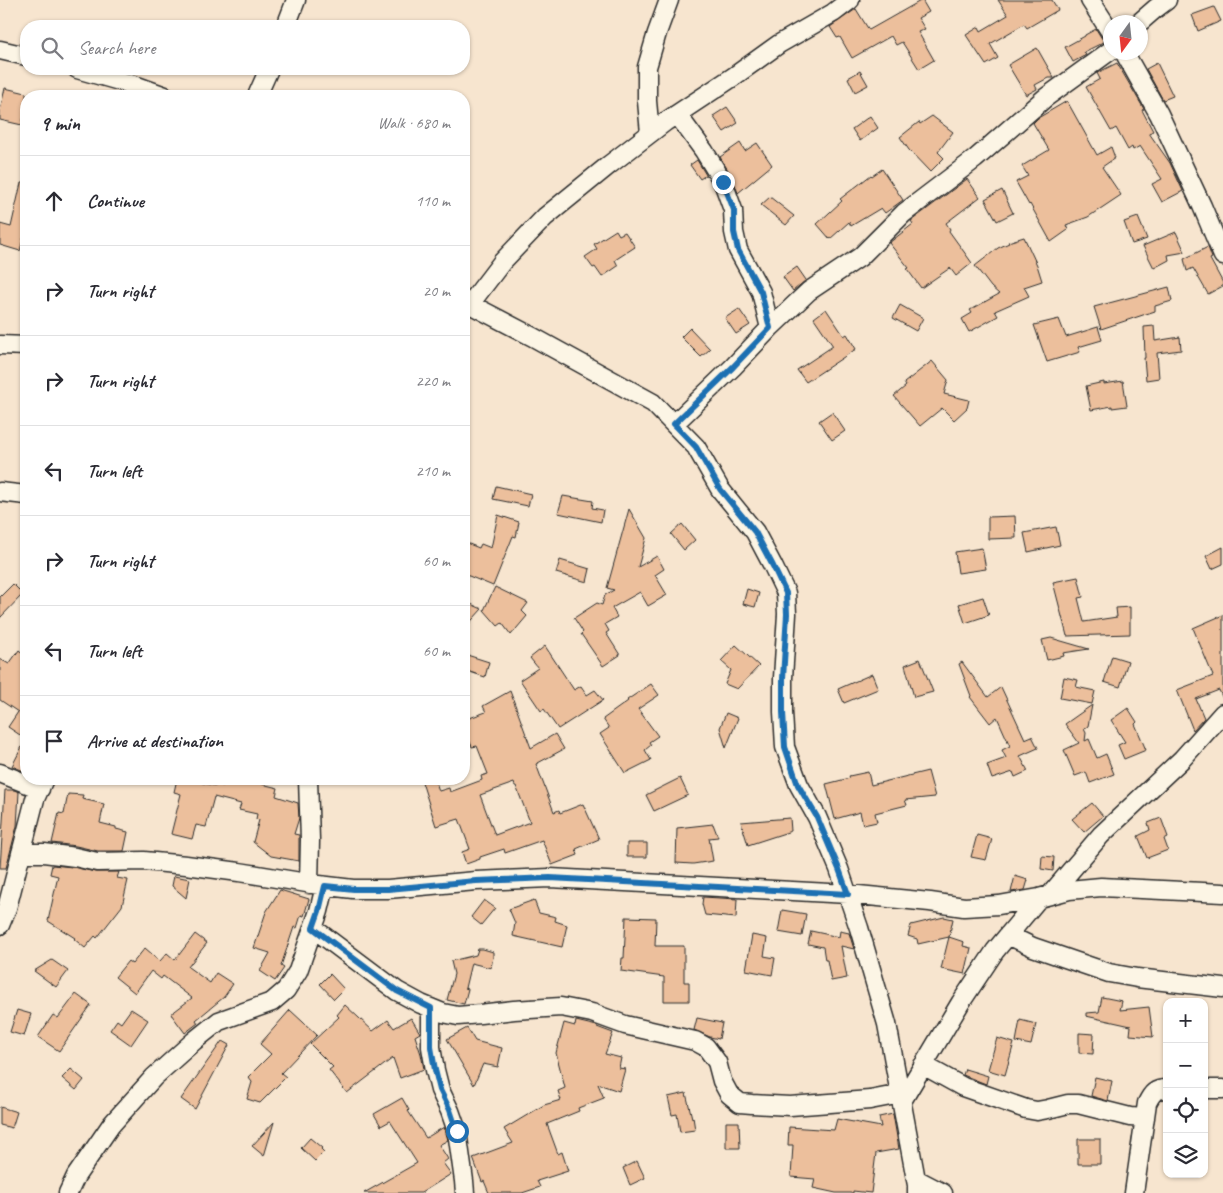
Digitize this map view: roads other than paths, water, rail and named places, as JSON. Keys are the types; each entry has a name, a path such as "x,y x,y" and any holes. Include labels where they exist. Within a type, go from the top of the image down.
{"street":[{"path":"288,20 296,0"},
{"path":"650,133 647,101 647,67 669,0"},
{"path":"1090,0 1103,20"},
{"path":"1148,15 1167,0"},
{"path":"470,299 502,262 546,217 650,133 840,3"},
{"path":"0,50 20,55"},
{"path":"674,424 809,291 860,257 904,213 975,159 1045,98 1103,56"},
{"path":"1129,60 1159,114 1223,256"},
{"path":"98,75 148,90"},
{"path":"260,90 266,75"},
{"path":"676,114 704,151 723,182 734,210 734,232 738,250 761,292 770,328"},
{"path":"470,304 653,403 696,447 720,489 755,532 786,593 787,614 783,678 785,747 798,785 817,817 839,869 859,928 887,1024 917,1186 943,1193"},
{"path":"0,345 20,346"},
{"path":"0,492 20,494"},
{"path":"902,1098 960,1002 1008,935 1101,835 1182,759 1223,713"},
{"path":"0,773 20,778"},
{"path":"0,925 7,908 35,799 42,785"},
{"path":"68,1193 76,1176 111,1125 154,1077 219,1021 272,1002 286,990 298,971 319,911 310,840 308,785"},
{"path":"21,853 44,853 97,862 144,861 186,865 354,889 388,889 476,881 550,878 848,894 964,907 999,906 1069,890 1101,887 1223,893"},
{"path":"313,928 397,991 443,1013 458,1016 561,1007 592,1013 624,1025 695,1041 706,1048 717,1062 722,1080 729,1094 740,1103 790,1106 902,1098"},
{"path":"1008,935 1033,947 1109,973 1223,988"},
{"path":"431,1008 431,1047 435,1070 440,1090 450,1110 457,1131 465,1193"},
{"path":"924,1064 963,1087 1026,1109 1048,1109 1068,1104 1078,1104 1130,1117 1145,1118"},
{"path":"1134,1193 1147,1103 1152,1093 1163,1089"},
{"path":"1208,1089 1223,1089"}]}
